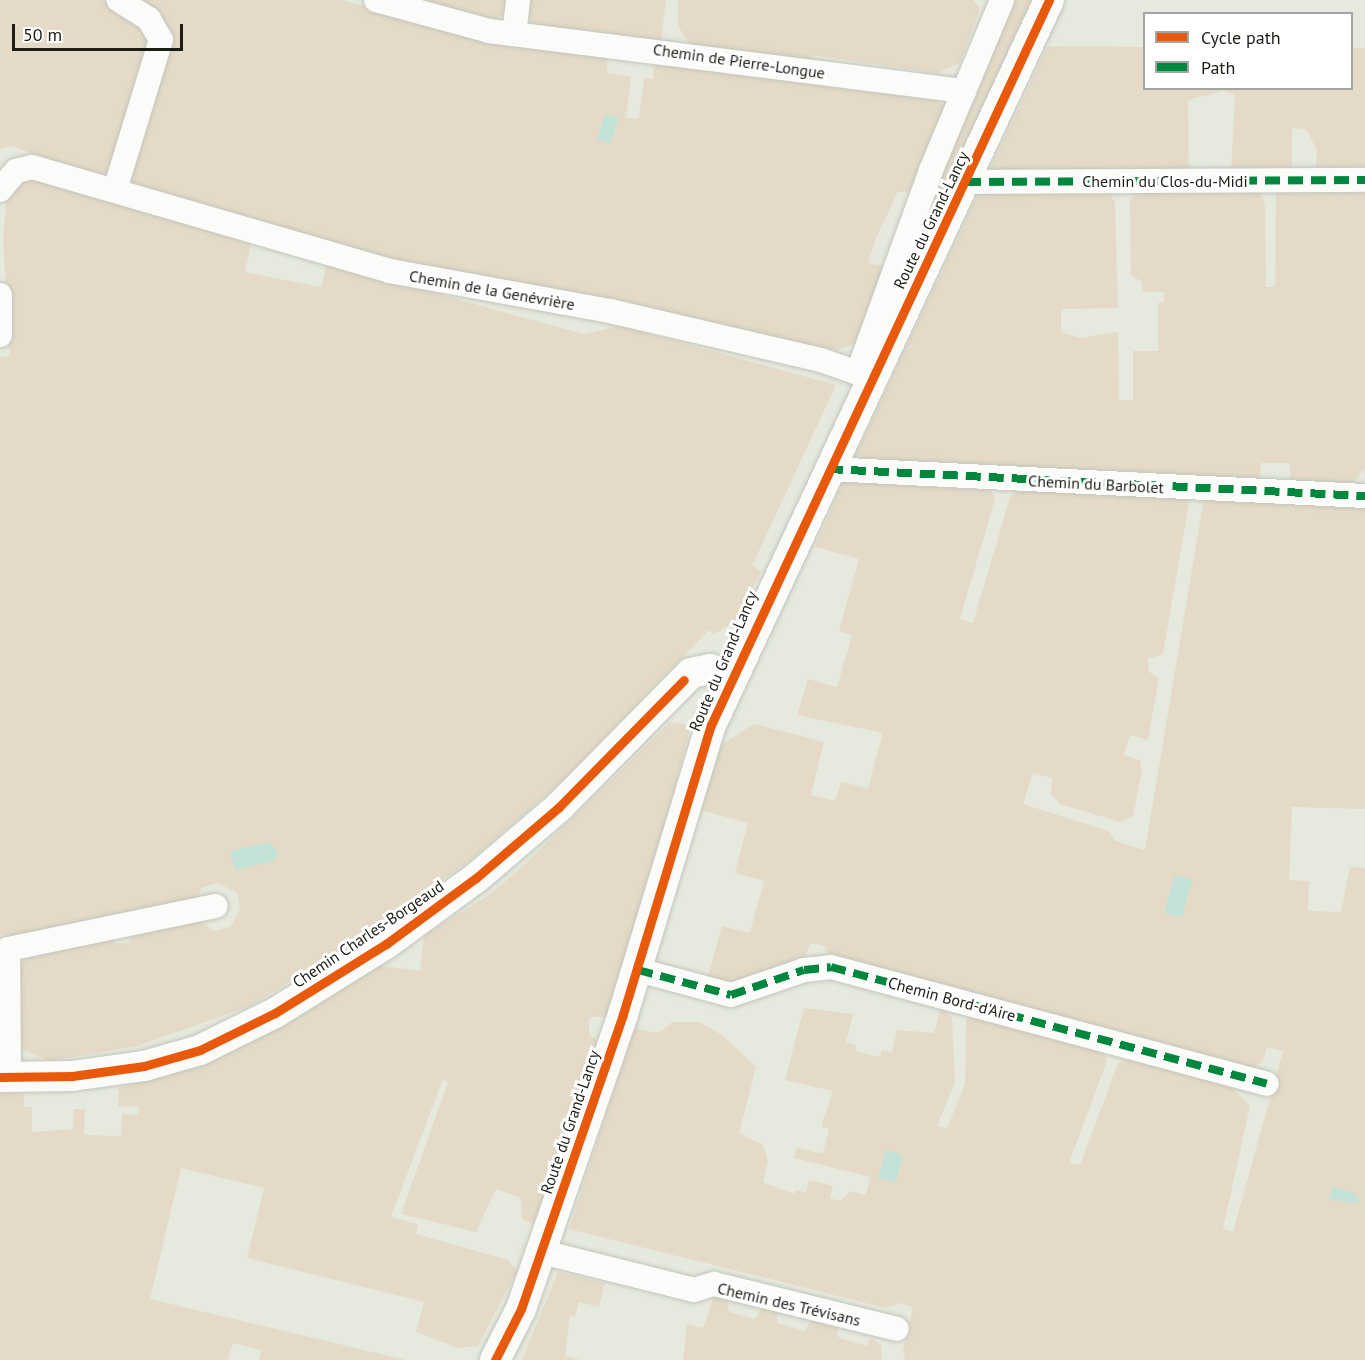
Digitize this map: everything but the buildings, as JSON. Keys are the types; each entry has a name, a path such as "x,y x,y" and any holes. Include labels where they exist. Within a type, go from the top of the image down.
{"street":[{"path":"115,189 161,40 149,19 118,0"},
{"name":"Chemin de Pierre-Longue","path":"376,0 514,34 964,91"},
{"path":"514,34 518,0"},
{"name":"Route du Grand-Lancy","path":"495,1360 542,1252 638,970 692,779 730,677 828,469 865,375 964,91 1002,0"},
{"name":"Route du Grand-Lancy","path":"865,375 966,182 1049,0"},
{"name":"Chemin de la Genévrière","path":"0,190 16,171 32,167 115,189 390,271 610,311 865,375"},
{"name":"Chemin du Clos-du-Midi","path":"966,182 1365,180"},
{"path":"0,295 0,335"},
{"name":"Chemin du Barbolet","path":"828,469 1365,496"},
{"name":"Chemin Charles-Borgeaud","path":"216,906 8,949 5,1077 101,1074 144,1066 200,1050 276,1013 386,944 476,878 559,807 692,673 710,669 730,677"},
{"name":"Chemin Bord-d'Aire","path":"638,970 731,995 804,970 831,967 1267,1084"},
{"name":"Chemin des Trévisans","path":"542,1252 694,1290 714,1284 897,1329"}],"shaded area":[{"path":"0,0 103,0 140,24 151,40 112,173 103,177 11,146 0,149"},
{"path":"126,0 341,0 490,41 606,54 608,73 631,77 626,118 639,118 644,78 653,79 655,60 927,96 945,106 910,192 898,192 877,236 868,263 889,267 858,342 837,351 523,285 427,271 135,187 130,175 170,49"},
{"path":"414,0 507,0 506,13 491,22"},
{"path":"526,0 666,0 661,42 537,29 525,12"},
{"path":"678,0 973,0 980,8 960,63 937,73 812,55 810,62 692,48 678,26"},
{"path":"1009,0 1034,0 880,330"},
{"path":"1048,46 1143,47 1143,90 1353,90 1353,48 1365,48 1365,172 1316,169 1317,151 1307,130 1292,128 1292,169 1231,170 1235,94 1223,91 1188,100 1189,171 989,171"},
{"path":"22,175 251,243 245,272 321,287 327,264 584,334 621,326 836,385 752,566 761,571 736,621 714,634 709,630 565,779 474,857 367,935 250,1006 138,1046 48,1061 19,1048 16,970 30,955 113,940 115,944 129,942 132,934 197,918 214,931 230,927 240,910 237,893 218,883 203,887 194,902 16,940 0,934 0,357 10,356 3,239 7,193"},
{"path":"1365,186 1365,468 1349,488 1290,487 1290,463 1261,463 1260,484 868,462 856,454 980,190 1109,193 1115,202 1118,308 1061,309 1061,332 1080,338 1118,332 1119,400 1133,400 1133,351 1158,351 1158,303 1164,302 1164,292 1142,292 1142,282 1131,275 1130,201 1135,192 1259,187 1265,206 1266,287 1275,287 1276,187"},
{"path":"843,482 991,490 995,499 960,619 973,623 1010,497 1018,489 1185,496 1189,503 1163,654 1148,659 1149,672 1159,678 1148,740 1130,735 1124,755 1140,760 1142,771 1133,816 1120,822 1060,804 1051,794 1052,778 1033,773 1023,804 1108,831 1115,841 1145,850 1204,498 1365,506 1365,809 1292,807 1289,880 1309,881 1308,911 1341,912 1350,867 1365,868 1365,1360 905,1360 903,1350 913,1307 900,1303 886,1308 569,1229 634,1028 658,1033 672,1022 699,1022 722,1035 756,1067 739,1133 763,1145 768,1160 763,1182 794,1194 795,1190 806,1192 809,1180 833,1186 830,1198 840,1201 851,1191 866,1195 870,1177 794,1158 797,1148 823,1154 829,1129 821,1127 833,1091 785,1080 804,1008 853,1014 846,1042 856,1045 855,1051 880,1057 882,1050 892,1052 897,1030 934,1033 941,1006 952,1018 955,1082 937,1126 947,1128 965,1084 966,1019 972,1016 1103,1052 1107,1061 1069,1163 1080,1165 1118,1063 1128,1059 1232,1088 1250,1106 1223,1229 1233,1232 1283,1051 1267,1047 1263,1061 1247,1071 830,961 825,946 811,943 804,959 746,985 706,983 722,926 750,933 764,881 735,873 748,823 701,810 721,745 754,724 824,742 811,795 835,801 841,782 868,788 883,733 797,715 808,679 837,687 852,636 839,631 859,559 815,547"},
{"path":"670,722 691,725 653,874 609,1017 589,1017 589,1034 598,1042 536,1225 522,1219 521,1198 496,1189 476,1232 401,1214 448,1082 443,1079 391,1217 418,1224 416,1234 508,1260 517,1271 478,1346 458,1348 416,1332 424,1302 247,1258 264,1188 181,1168 150,1299 406,1360 259,1360 261,1350 233,1343 228,1360 0,1360 0,1093 24,1093 24,1107 32,1107 32,1132 73,1129 74,1109 85,1109 84,1135 121,1136 122,1114 139,1115 139,1107 118,1106 119,1088 223,1057 376,965 420,971 424,936 489,895 521,868"},
{"path":"558,1272 605,1283 599,1307 579,1302 575,1316 570,1315 565,1356 581,1360 522,1360"},
{"path":"714,1296 727,1300 729,1312 755,1319 762,1308 777,1311 777,1323 805,1331 811,1320 837,1328 839,1338 867,1346 870,1338 881,1345 882,1360 683,1360 687,1324 703,1328"}],"water":[{"path":"605,114 618,118 610,144 597,140"},
{"path":"269,842 278,852 274,861 235,870 230,851"},
{"path":"1175,875 1192,880 1182,917 1164,912"},
{"path":"886,1150 903,1155 895,1183 878,1178"},
{"path":"1333,1187 1357,1194 1358,1204 1328,1199"}],"marked path":[{"path":"966,182 1365,180"},
{"path":"828,469 1365,496"},
{"path":"638,970 731,995 804,970 831,967 1267,1084"}],"cycle path":[{"path":"495,1360 521,1309 623,1014 711,725 1049,0"},
{"path":"0,1077 72,1076 144,1066 200,1050 275,1013 386,944 476,878 559,807 684,680"}]}
